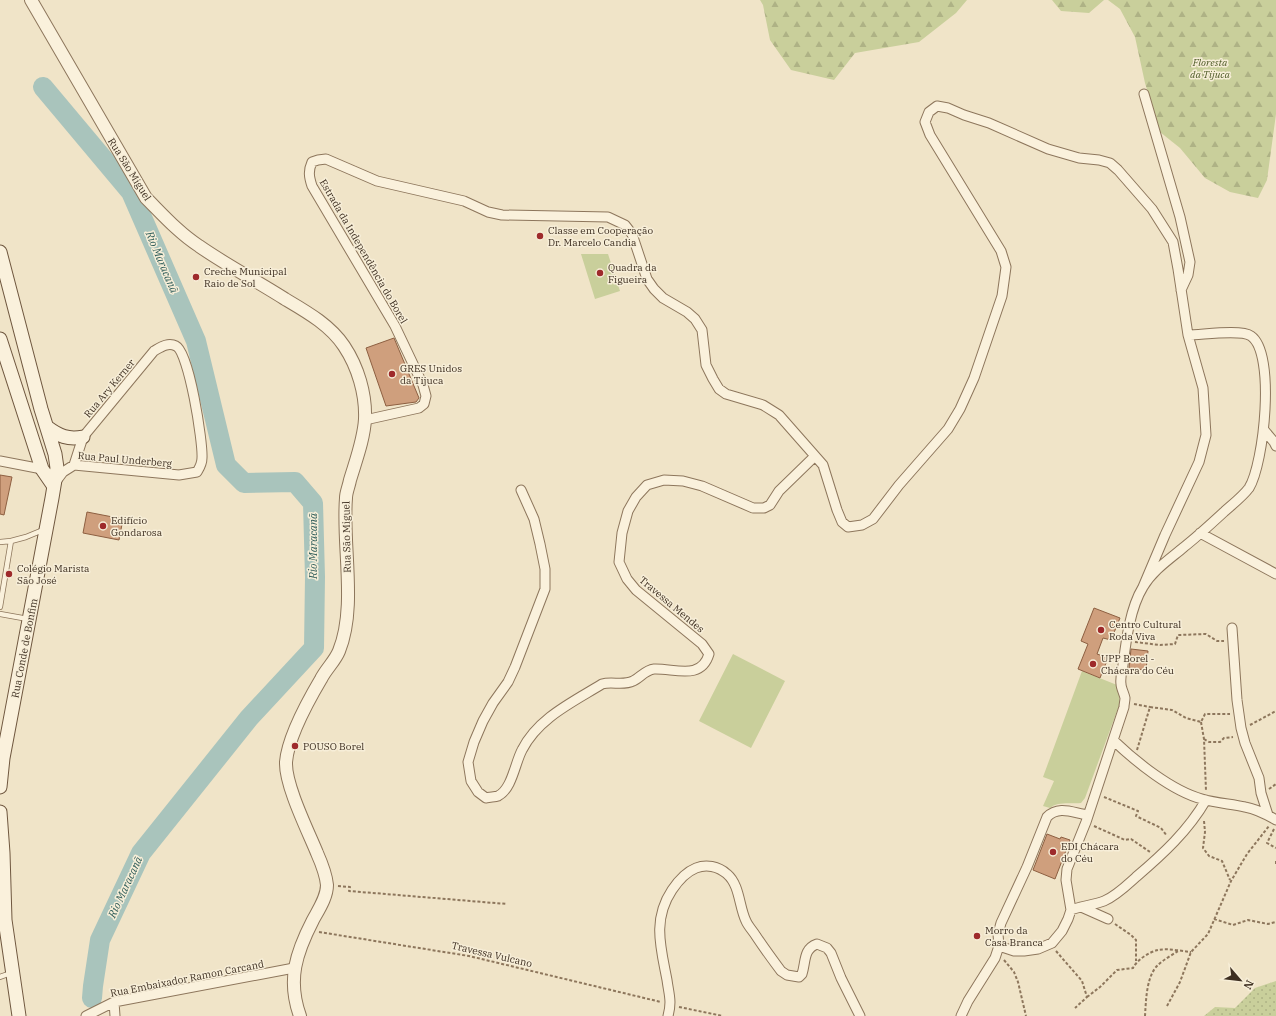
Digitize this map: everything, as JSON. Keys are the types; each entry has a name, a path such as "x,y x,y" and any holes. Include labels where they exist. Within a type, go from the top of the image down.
{"main road":[{"name":"Rua Conde de Bonfim","path":"0,252 57,468 3,758 0,787"},
{"path":"0,339 42,469 53,485"},
{"path":"47,427 62,437 71,439 83,437"},
{"path":"0,812 3,853 3,921 13,972 19,1016"}],"street":[{"name":"Rua São Miguel","path":"31,0 146,198 171,223 198,246 314,316 343,344 351,357 358,374 362,392 365,420 361,444 346,496 348,594 346,627 338,652 322,677 291,741 286,765 288,779 293,795 320,860 327,885"},
{"path":"1144,94 1180,217 1190,262 1188,275 1181,290"},
{"name":"Estrada da Independência do Borel","path":"365,420 419,408 424,404 426,396 423,385 395,326 312,186 308,169 312,162 318,160 326,159 377,181 464,201 488,212 502,215 608,217 625,225 632,234 647,279 654,289 662,298 687,312 695,319 702,330 706,365 719,389 726,394 763,405 780,415 823,465 842,522 848,527 862,525 873,519 900,485 948,430 974,378 1002,296 1006,268 1001,250 930,134 925,122 929,112 937,106 948,108 989,123 1048,149 1079,158 1110,163 1152,209 1173,242 1188,336 1203,388 1206,435 1199,462 1165,535 1136,604 1126,641 1121,684 1125,697 1124,702"},
{"path":"1143,587 1162,565 1235,502 1248,488 1260,458 1264,430 1265,371 1260,347 1251,336 1242,333 1188,336"},
{"name":"Rua Ary Kerner","path":"74,465 83,437 154,351 162,346 170,344 177,346 182,351 185,360 196,406 202,457 201,466"},
{"path":"1264,430 1276,446"},
{"name":"Travessa Mendes","path":"522,490 534,519 540,544 545,569 545,589 515,667 508,682 493,703 483,721 474,742 468,762 471,781 478,792 486,798 498,796 509,784 522,750 534,733 557,710 608,682 624,684 633,681 645,672 654,669 680,672 696,669 706,661 709,654 702,644 636,590 627,579 619,562 622,532 628,511 636,496 648,485 664,480 683,481 702,486 753,508 764,508 770,505 779,491 815,456"},
{"path":"0,461 42,469"},
{"name":"Rua Paul Underberg","path":"53,485 63,472 74,465 180,475 197,472 201,466"},
{"path":"1200,533 1276,574"},
{"path":"1232,628 1232,642 1242,732 1259,778 1261,792 1274,820"},
{"path":"999,946 1014,951 1038,949 1052,943 1068,919 1071,910 1066,880 1067,869 1087,818 1114,740 1124,702"},
{"path":"1114,740 1162,780 1205,803 1245,807 1274,820"},
{"path":"1071,910 1103,901 1118,894 1183,834 1205,803"},
{"path":"961,1016 968,1001 995,958 999,946 998,934 1001,923 1027,867 1047,817 1053,812 1063,811 1087,818"},
{"path":"668,1016 671,1005 659,937 659,922 662,909 668,895 675,884 682,877 692,870 702,866 710,866 728,874 734,885 746,922 781,971 793,977 799,977 802,974 805,958 809,949 818,944 827,948 831,953 841,978 860,1016"},
{"path":"300,1016 296,1006 294,993 294,968 308,930 326,894 327,885"},
{"path":"1081,907 1108,919"},
{"name":"Rua Embaixador Ramon Carcand","path":"86,1016 114,1002 294,968"},
{"path":"114,1002 114,1016"}],"lane":[{"path":"0,542 26,537 47,528"},
{"path":"0,607 11,541"},
{"path":"0,614 29,620"},
{"path":"0,977 13,972"}],"path":[{"path":"1126,641 1160,645 1175,644 1178,635 1206,634 1217,641 1232,642"},
{"path":"1124,702 1172,710 1186,718 1201,722"},
{"path":"1134,758 1150,707"},
{"path":"1204,739 1209,742 1220,742 1224,738 1242,732 1276,711"},
{"path":"1231,881 1222,861 1210,856 1203,848 1205,832 1204,739 1201,722 1205,714 1239,714"},
{"path":"1095,794 1138,811 1136,816 1161,828 1173,843"},
{"path":"1087,818 1125,840 1131,839 1158,858"},
{"path":"1274,820 1267,843 1276,848"},
{"path":"1168,1006 1180,982 1191,952 1208,934 1231,881 1247,854 1274,820"},
{"path":"327,885 350,887 349,891 507,904"},
{"path":"1075,1008 1100,987 1117,970 1133,968 1136,961 1136,940 1108,919"},
{"path":"1214,919 1233,925 1248,920 1268,924 1276,922"},
{"name":"Travessa Vulcano","path":"308,930 469,956 671,1005 723,1016"},
{"path":"1052,943 1058,955 1082,981 1087,997"},
{"path":"999,946 1005,962 1014,972 1018,982 1026,1016"},
{"path":"1136,961 1159,950 1179,950 1191,952"},
{"path":"1146,1016 1146,997 1150,980 1156,966 1179,950"}],"green space":[{"path":"760,0 967,0 956,13 919,42 855,53 834,80 791,70 770,40 763,5"},
{"path":"1052,0 1104,0 1089,13 1061,11"},
{"name":"Floresta da Tijuca","path":"1108,0 1276,0 1276,114 1267,180 1258,198 1230,192 1205,178 1180,148 1160,132 1145,83 1135,37 1120,9"},
{"name":"Quadra da Figueira","path":"581,254 608,254 620,291 595,299"},
{"path":"733,654 785,681 751,748 699,721"},
{"path":"1082,671 1117,685 1120,703 1085,798 1081,803 1056,804 1050,808 1043,806 1054,781 1043,777"},
{"path":"1276,981 1276,1016 1204,1016 1215,1007 1235,1008 1255,988"}],"building":[{"name":"GRES Unidos da Tijuca","path":"394,338 419,398 416,402 386,406 366,348"},
{"path":"0,475 12,477 4,515 0,514"},
{"name":"Edifício Gondarosa","path":"87,512 123,519 119,540 83,533"},
{"path":"1094,608 1120,618 1111,640 1103,638 1097,654 1108,658 1100,678 1078,669 1088,644 1081,641"},
{"path":"1131,649 1148,651 1146,670 1129,668"},
{"path":"1047,834 1060,839 1061,837 1070,840 1055,879 1033,870"}],"waterway":[{"name":"Rio Maracanã","path":"43,87 131,192 196,341 226,465 244,483 295,482 313,503 315,577 314,648 249,718 141,853 100,940 92,998"}],"place":[{"name":"Classe em Cooperação Dr. Marcelo Candia","path":"540,236"},
{"name":"Quadra da Figueira","path":"600,273"},
{"name":"Creche Municipal Raio de Sol","path":"196,277"},
{"name":"GRES Unidos da Tijuca","path":"392,374"},
{"name":"Edifício Gondarosa","path":"103,526"},
{"name":"Colégio Marista São José","path":"9,574"},
{"name":"Centro Cultural Roda Viva","path":"1101,630"},
{"name":"UPP Borel - Chácara do Céu","path":"1093,664"},
{"name":"POUSO Borel","path":"295,746"},
{"name":"EDI Chácara do Céu","path":"1053,852"},
{"name":"Morro da Casa Branca","path":"977,936"}]}
